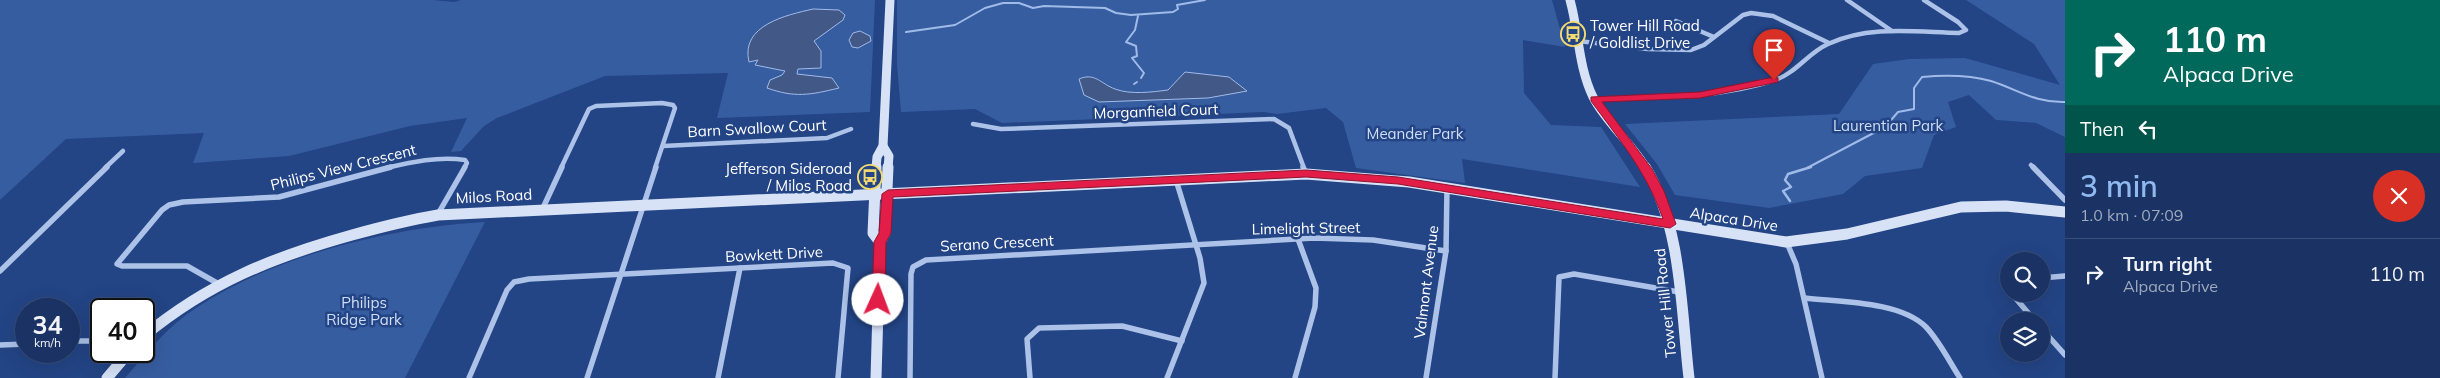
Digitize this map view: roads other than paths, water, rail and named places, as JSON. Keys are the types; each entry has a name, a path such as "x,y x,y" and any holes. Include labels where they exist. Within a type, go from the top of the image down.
{"street":[{"path":"880,242 873,232 877,158 883,146 890,0"},
{"name":"Tower Hill Road","path":"1568,0 1574,10 1582,70 1594,99 1650,175 1664,204 1670,224 1689,378"},
{"path":"1847,0 1892,31"},
{"path":"1594,99 1700,95 1774,80 1790,75 1799,68 1812,51 1829,42 1864,32 1959,33 1966,30 1958,22 1924,0"},
{"path":"1578,41 1691,50 1704,45 1743,15 1758,14 1773,16 1829,42"},
{"path":"1676,22 1714,37"},
{"path":"542,210 589,109 596,106 673,105 675,108 587,378"},
{"name":"Morganfield Court","path":"973,124 984,128 1001,129 1274,119 1289,128 1306,174"},
{"name":"Barn Swallow Court","path":"663,146 827,138 851,130"},
{"path":"876,378 880,242 885,233 890,156 883,146"},
{"path":"0,271 123,151"},
{"name":"Philips View Crescent","path":"217,283 193,267 122,266 117,264 118,259 162,210 169,205 282,196 421,161 454,157 465,160 467,163 438,215"},
{"path":"2031,165 2065,200"},
{"name":"Alpaca Drive","path":"875,194 1306,174 1367,177 1786,242 1829,239 1957,208 1990,206 2065,212"},
{"path":"1167,378 1204,283 1176,179"},
{"name":"Valmont Avenue","path":"1426,378 1446,251 1446,188"},
{"name":"Milos Road","path":"155,327 179,308 217,283 252,266 296,250 386,226 438,215 875,194"},
{"path":"1295,378 1315,307 1316,288 1298,239"},
{"name":"Limelight Street","path":"1195,244 1298,239 1373,240 1446,251"},
{"path":"1786,242 1796,264 1822,378"},
{"name":"Serano Crescent","path":"910,378 911,274 913,267 919,263 926,260 1195,244"},
{"name":"Bowkett Drive","path":"469,378 507,290 514,282 529,279 833,263 848,268 838,378"},
{"path":"718,378 740,268"},
{"path":"1555,378 1560,277 1574,274 1679,292"},
{"path":"2050,277 2065,276"},
{"path":"1805,298 1893,310 1913,317 1925,326 1960,378"},
{"path":"2019,302 2027,312"},
{"path":"1030,378 1027,339 1030,334 1039,328 1114,325 1182,341"},
{"path":"2050,338 2065,356"},
{"path":"0,345 15,344"},
{"path":"107,378 120,363"}],"waterway":[{"path":"906,32 955,25 985,8 1003,3 1019,3 1033,8 1044,6 1105,8 1116,13 1131,15 1173,12 1178,9 1177,5 1205,0"},
{"path":"1138,16 1135,30 1126,42 1136,46 1137,56 1132,58 1144,73 1141,78"},
{"path":"1807,168 1885,127 1898,112 1914,109 1914,88 1922,77 1957,76 1983,79 2036,98 2054,102 2065,102"},
{"path":"1790,201 1783,191 1791,187 1785,180 1788,174 1811,167"}],"place":[{"name":"Tower Hill Road / Goldlist Drive","path":"1573,34"},
{"name":"Jefferson Sideroad / Milos Road","path":"870,177"}],"park label":[{"name":"Laurentian Park","path":"1888,125"},
{"name":"Meander Park","path":"1415,133"},
{"name":"Philips Ridge Park","path":"364,310"}]}
